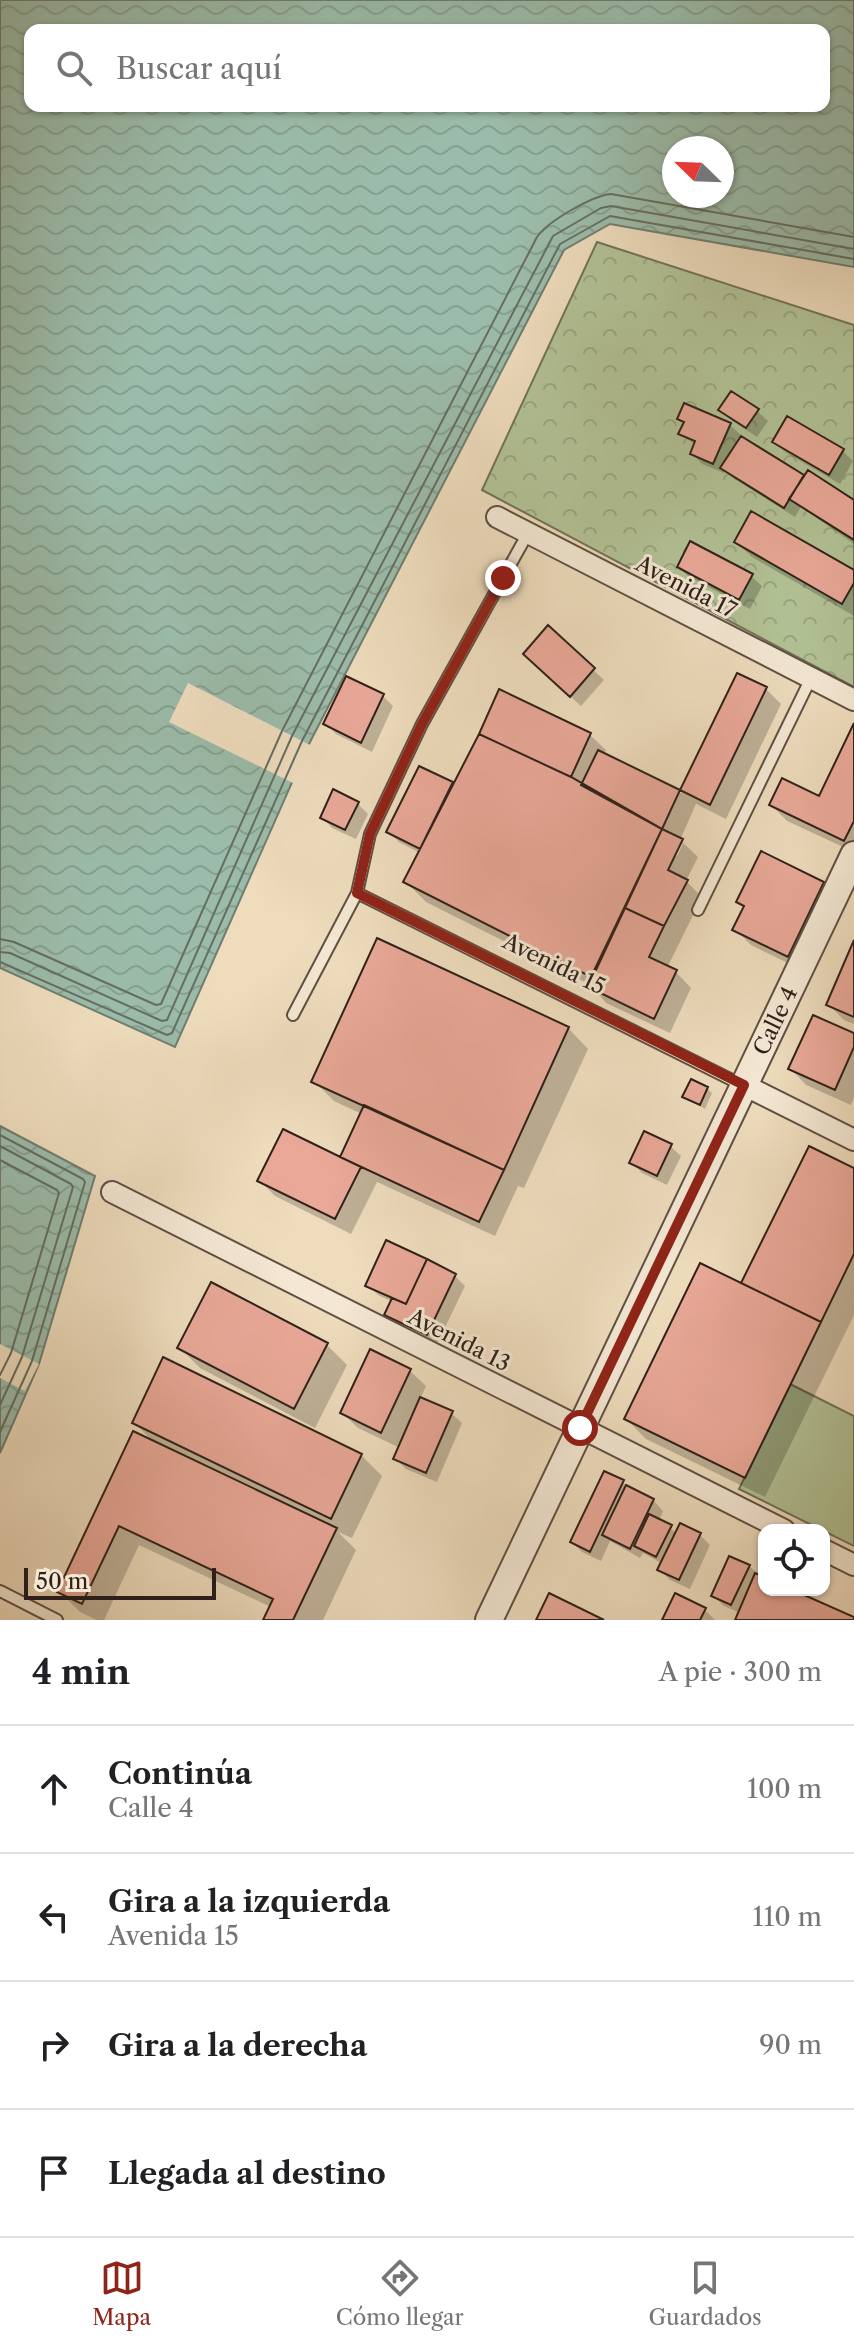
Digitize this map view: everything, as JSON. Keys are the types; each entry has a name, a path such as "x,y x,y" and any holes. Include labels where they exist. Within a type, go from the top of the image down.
{"street":[{"name":"Avenida 17","path":"497,517 854,700"},
{"name":"Calle 4","path":"489,1620 854,855"},
{"name":"Avenida 15","path":"744,1085 854,1140"},
{"name":"Avenida 13","path":"112,1192 772,1524"},
{"path":"830,1553 854,1565"}],"lane":[{"path":"293,1015 357,893 370,834 422,724 528,533"},
{"path":"698,910 811,678"},
{"name":"Avenida 15","path":"357,893 744,1085"},
{"path":"0,1591 57,1620"}],"green space":[{"path":"597,242 854,325 854,687 482,490"},
{"path":"790,1384 854,1416 854,1546 830,1534 830,1524 810,1524 739,1489"}],"water":[{"path":"0,0 854,0 854,267 610,224 564,250 309,744 175,1047 0,968"},
{"path":"0,1126 95,1176 39,1364 0,1453"}],"pier":[{"path":"188,683 312,746 295,784 169,722"},
{"path":"0,1344 39,1364 25,1391 0,1378"}],"building":[{"path":"731,391 759,409 746,428 718,410"},
{"path":"684,403 731,423 713,464 690,454 695,441 678,434 684,422 677,419"},
{"path":"787,416 844,449 829,475 772,442"},
{"path":"741,436 804,475 784,508 720,468"},
{"path":"808,470 854,500 854,540 789,499"},
{"path":"751,511 854,570 854,583 842,604 734,542"},
{"path":"690,541 753,574 739,600 677,567"},
{"path":"548,625 595,668 570,697 523,654"},
{"path":"737,673 767,687 710,805 680,790"},
{"path":"346,676 384,694 361,743 323,724"},
{"path":"499,689 591,733 571,777 479,734"},
{"path":"854,723 854,821 844,841 769,805 782,778 819,796"},
{"path":"479,734 571,777 662,829 591,977 403,882"},
{"path":"598,750 680,790 662,829 581,785"},
{"path":"419,766 453,782 420,849 386,832"},
{"path":"333,789 359,802 345,830 320,818"},
{"path":"662,829 683,839 668,870 688,880 664,926 625,908"},
{"path":"761,851 824,882 788,957 732,930 744,906 736,902"},
{"path":"625,908 664,926 649,957 677,970 654,1019 588,987"},
{"path":"377,938 569,1027 504,1170 311,1082"},
{"path":"854,940 854,1017 826,1005"},
{"path":"813,1015 854,1033 854,1047 835,1090 788,1069"},
{"path":"691,1079 708,1087 700,1105 682,1097"},
{"path":"364,1105 504,1170 479,1222 340,1157"},
{"path":"283,1129 361,1167 335,1219 257,1181"},
{"path":"644,1131 672,1144 657,1176 629,1163"},
{"path":"809,1146 854,1168 854,1254 821,1322 741,1283"},
{"path":"386,1240 427,1259 406,1304 365,1286"},
{"path":"427,1259 456,1274 427,1335 384,1315 392,1298 406,1304"},
{"path":"700,1263 821,1322 745,1478 624,1419"},
{"path":"211,1282 328,1343 294,1409 177,1348"},
{"path":"370,1349 411,1369 381,1433 340,1413"},
{"path":"163,1357 362,1454 331,1519 132,1423"},
{"path":"420,1397 453,1411 426,1473 393,1459"},
{"path":"133,1431 337,1528 293,1620 263,1620 273,1599 119,1526 82,1604 57,1592"},
{"path":"604,1471 624,1480 590,1552 570,1542"},
{"path":"626,1485 654,1499 630,1549 602,1535"},
{"path":"649,1514 672,1525 656,1557 634,1546"},
{"path":"680,1523 701,1533 679,1580 657,1570"},
{"path":"729,1556 750,1565 731,1605 711,1596"},
{"path":"755,1573 758,1574 758,1596 807,1596 854,1617 854,1620 735,1620"},
{"path":"549,1593 604,1620 536,1620"},
{"path":"675,1593 706,1608 700,1620 662,1620"}],"route":[{"path":"503,578 422,724 370,834 357,893 744,1085 580,1428"}]}
